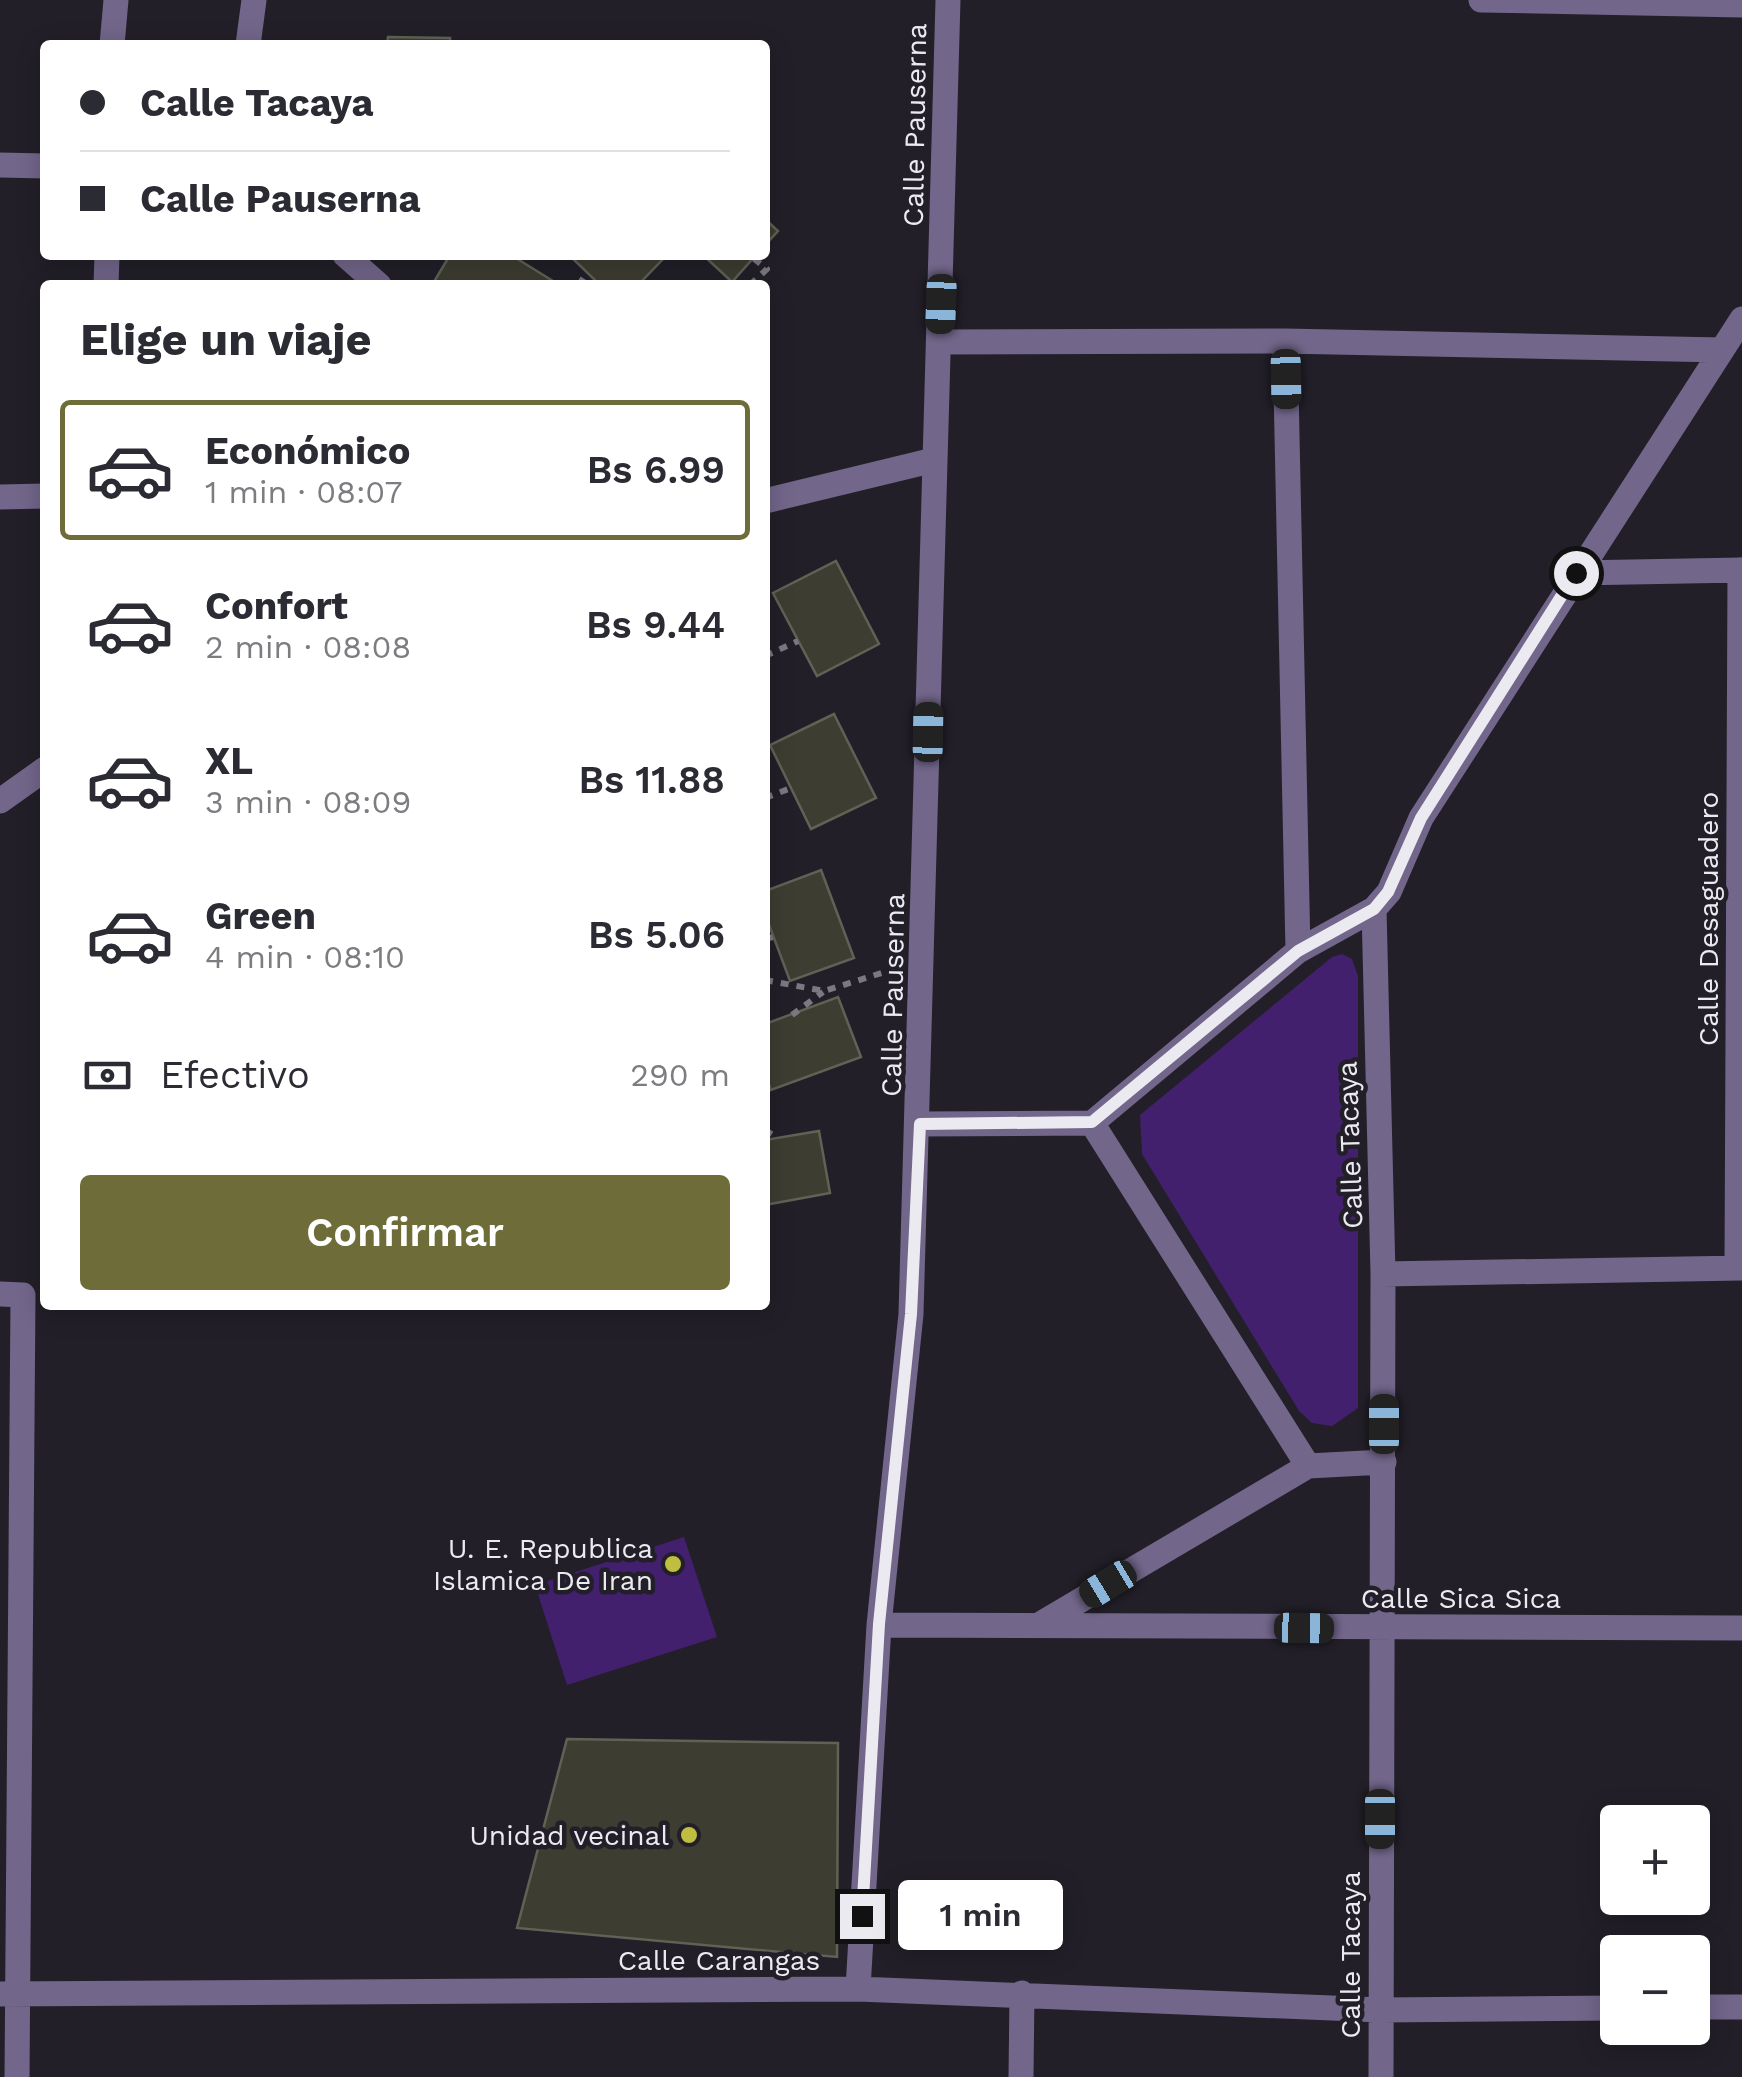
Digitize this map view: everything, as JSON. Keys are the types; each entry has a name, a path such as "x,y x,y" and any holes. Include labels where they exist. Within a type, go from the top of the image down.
{"street":[{"path":"112,40 116,0"},
{"path":"249,40 254,0"},
{"name":"Calle Pauserna","path":"858,1989 879,1624 908,1353 920,1124 948,0"},
{"path":"1481,0 1742,5"},
{"path":"0,165 40,166"},
{"path":"350,260 372,280"},
{"path":"920,1124 1092,1122 1298,951 1374,909 1388,892 1421,818 1742,319"},
{"path":"940,342 1285,341 1722,350"},
{"path":"1285,341 1298,951"},
{"path":"770,499 934,460"},
{"path":"0,497 40,496"},
{"path":"1576,573 1741,570"},
{"name":"Calle Desaguadero","path":"1740,1268 1741,570"},
{"path":"0,801 40,773"},
{"name":"Calle Tacaya","path":"1374,909 1384,1462 1380,2077"},
{"path":"1092,1122 1308,1466"},
{"path":"1383,1274 1740,1268"},
{"path":"0,1294 23,1295 10,1994 17,2077"},
{"path":"1042,1623 1308,1466 1384,1462"},
{"name":"Calle Sica Sica","path":"879,1624 1742,1628"},
{"name":"Calle Carangas","path":"10,1994 858,1989 1380,2010 1600,2008"},
{"path":"1021,2077 1022,1993"},
{"path":"1710,2007 1742,2006"}],"path":[{"path":"755,280 767,268 756,260"},
{"path":"582,280 587,272"},
{"path":"770,654 798,642"},
{"path":"770,796 791,788"},
{"path":"792,1015 824,991 924,965"},
{"path":"770,981 824,991"},
{"path":"770,1133 778,1138"}],"shaded area":[{"path":"1342,954 1352,959 1358,976 1358,1408 1332,1426 1312,1423 1299,1411 1142,1154 1140,1115 1332,957"},
{"path":"684,1537 717,1637 567,1685 535,1585"}],"building":[{"path":"388,37 450,38 450,40 388,40"},
{"path":"770,224 778,231 770,240"},
{"path":"447,260 519,260 551,280 435,280"},
{"path":"574,260 662,260 643,280 595,280"},
{"path":"708,260 752,260 734,280"},
{"path":"836,561 879,644 817,676 773,593"},
{"path":"834,714 876,798 811,829 770,745"},
{"path":"821,870 854,958 790,981 770,927 770,889"},
{"path":"838,997 861,1057 771,1090 770,1022"},
{"path":"819,1131 830,1193 770,1204 770,1139"},
{"name":"Unidad vecinal","path":"567,1739 838,1743 837,1957 517,1928"}],"place":[{"name":"U. E. Republica Islamica De Iran","path":"673,1564"},
{"name":"Unidad vecinal","path":"689,1835"}],"route":[{"path":"862,1916 879,1624 911,1314 920,1124 1092,1122 1298,951 1374,909 1388,892 1421,818 1576,573"}]}
